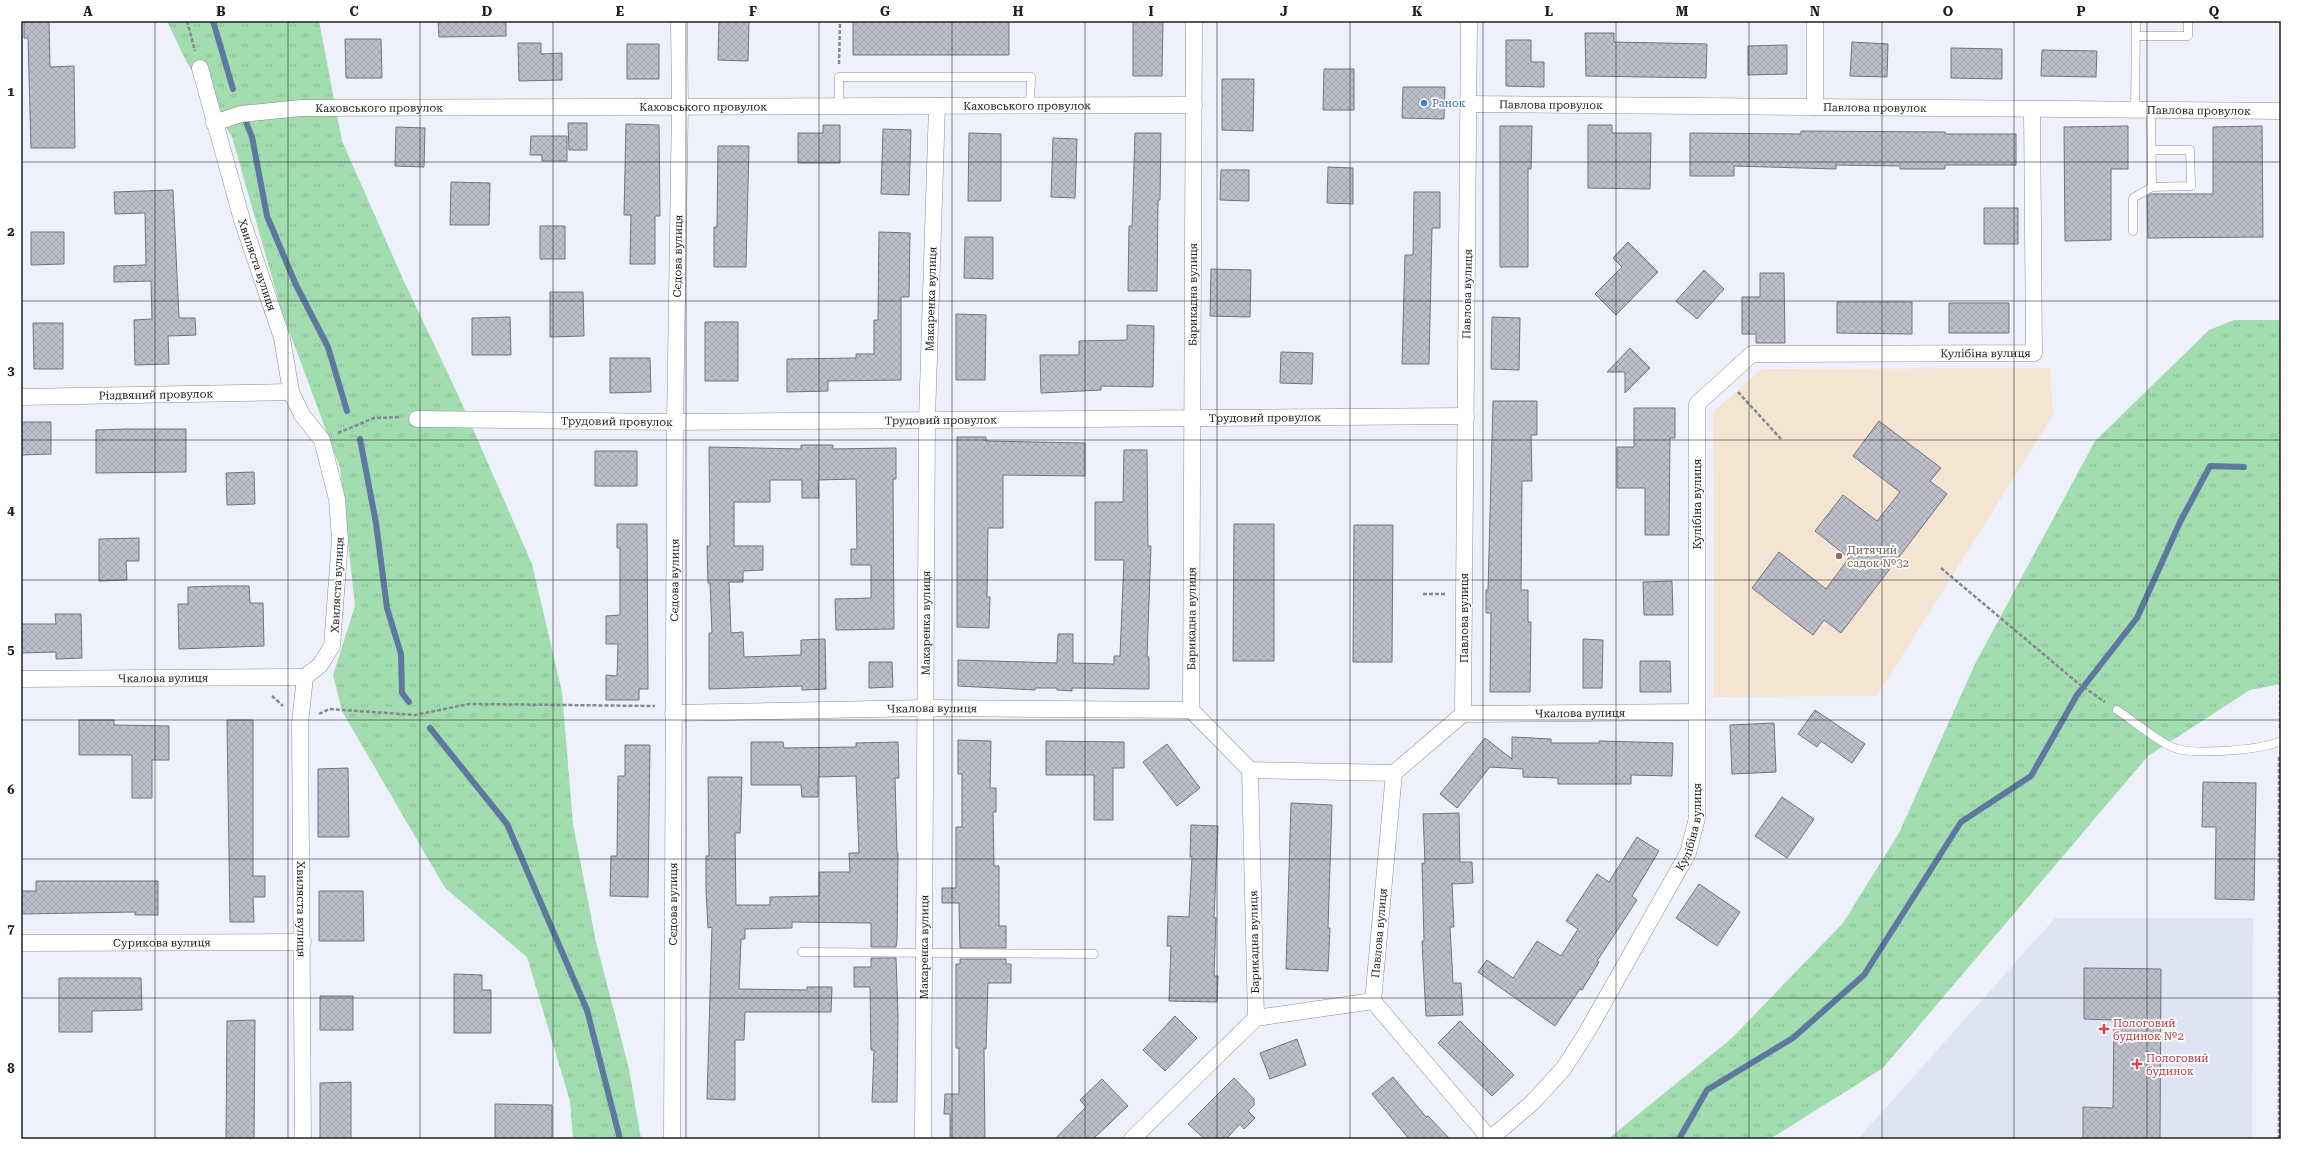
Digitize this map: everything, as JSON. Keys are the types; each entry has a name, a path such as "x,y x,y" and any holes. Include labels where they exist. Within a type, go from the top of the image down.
{"street":[{"name":"Сєдова вулиця","path":"672,1139 675,422 680,107 679,21"},
{"name":"Барикадна вулиця","path":"1191,710 1191,417 1194,21"},
{"name":"Павлова вулиця","path":"1463,714 1469,21"},
{"path":"1815,21 1815,107"},
{"name":"Хвиляста вулиця","path":"200,68 242,220 282,338 291,392 302,415 322,440 337,499 340,540 336,621 332,646 320,665 305,677 300,723 303,942 303,1139"},
{"name":"Павлова провулок","path":"1468,104 2281,111"},
{"name":"Каховського провулок","path":"214,123 241,114 301,108 1194,105"},
{"name":"Макаренка вулиця","path":"923,1139 927,419 937,106"},
{"name":"Кулібіна вулиця","path":"1490,1139 1533,1102 1564,1068 1587,1032 1688,853 1697,818 1697,404 1752,354 2034,353 2032,109"},
{"name":"Різдвяний провулок","path":"21,397 291,392"},
{"name":"Трудовий провулок","path":"417,418 675,422 1466,416"},
{"name":"Чкалова вулиця","path":"21,679 305,677"},
{"name":"Чкалова вулиця","path":"674,710 925,708 1191,710"},
{"path":"1191,710 1250,770 1394,773 1463,714"},
{"name":"Чкалова вулиця","path":"1463,714 1697,712"},
{"name":"Барикадна вулиця","path":"1250,770 1256,1018"},
{"name":"Павлова вулиця","path":"1373,1001 1394,773"},
{"name":"Сурикова вулиця","path":"21,943 303,942"},
{"path":"1132,1139 1256,1018 1373,1001 1490,1139"}],"lane":[{"path":"2136,21 2143,110 2152,150 2152,186"},
{"path":"2136,36 2188,36 2188,21"},
{"path":"839,106 839,76 1031,77 1030,106"},
{"path":"2133,231 2133,198 2152,186 2191,186 2190,150 2152,150"},
{"path":"2117,710 2172,747 2185,751 2260,747 2281,742"},
{"path":"802,952 1094,954"}],"path":[{"path":"187,21 200,68"},
{"path":"839,76 840,21"},
{"path":"1726,378 1781,439"},
{"path":"322,440 374,418 390,416 417,418"},
{"path":"1942,568 2088,692 2117,710"},
{"path":"1423,594 1464,594"},
{"path":"269,694 300,723 329,709 414,716 469,704 674,710"}],"shaded area":[{"name":"Дитячий садок №32","path":"2050,368 2053,415 1877,696 1714,697 1713,412 1762,369"},
{"name":"Пологовий будинок №2","path":"2055,918 2253,918 2252,1139 1858,1139"}],"green space":[{"path":"167,21 319,21 342,141 402,277 459,397 532,564 562,692 573,824 596,942 629,1069 641,1139 573,1139 570,1101 527,957 445,888 342,711 333,675 355,606 340,468 281,309 232,137 186,61"},
{"path":"2234,320 2281,320 2281,684 2250,690 2148,756 1883,1068 1770,1139 1608,1139 1732,1038 1843,923 1899,833 1975,664 2095,441 2209,330"}],"building":[{"path":"24,21 49,21 50,67 74,66 75,148 31,148 28,38 24,38"},
{"path":"438,21 506,21 506,36 439,37"},
{"path":"719,21 749,21 748,61 718,60"},
{"path":"853,21 1009,21 1009,55 853,55"},
{"path":"1133,21 1163,21 1162,76 1133,76"},
{"path":"1585,33 1614,33 1614,42 1707,44 1706,78 1586,76"},
{"path":"345,39 381,39 382,78 346,78"},
{"path":"1506,40 1531,40 1531,62 1544,62 1544,87 1506,86"},
{"path":"1852,42 1888,44 1887,77 1850,76"},
{"path":"518,43 541,43 541,54 562,53 562,80 519,81"},
{"path":"627,44 659,44 659,79 627,79"},
{"path":"1787,45 1787,74 1748,75 1748,46"},
{"path":"1951,48 2002,49 2002,79 1951,78"},
{"path":"2042,50 2097,51 2096,77 2041,76"},
{"path":"1324,69 1354,69 1354,110 1323,110"},
{"path":"1222,79 1254,79 1253,131 1222,130"},
{"path":"1403,87 1445,87 1444,119 1402,118"},
{"path":"568,123 587,123 587,150 569,150"},
{"path":"626,124 659,125 660,216 655,216 655,264 630,264 631,215 624,215"},
{"path":"823,125 840,125 840,163 798,163 798,133 823,133"},
{"path":"1588,125 1612,125 1612,133 1651,133 1650,189 1588,188"},
{"path":"1500,126 1532,126 1531,169 1528,169 1528,267 1500,267"},
{"path":"2128,126 2128,169 2111,169 2111,240 2065,241 2064,127"},
{"path":"2262,126 2263,237 2148,238 2147,196 2151,194 2213,194 2213,127"},
{"path":"396,127 425,128 424,167 395,166"},
{"path":"883,129 911,130 909,195 881,194"},
{"path":"1801,131 2016,134 2016,165 1945,165 1945,169 1900,169 1900,166 1836,165 1836,169 1734,166 1734,176 1690,176 1690,133 1801,134"},
{"path":"969,133 1001,134 1001,201 968,201"},
{"path":"1135,133 1161,133 1160,200 1158,200 1157,291 1128,291 1129,226 1132,226"},
{"path":"531,136 567,136 567,161 542,161 542,155 530,155"},
{"path":"1053,138 1077,139 1075,198 1051,197"},
{"path":"718,146 749,146 746,267 714,267 714,227 717,227"},
{"path":"1328,167 1353,168 1353,204 1327,203"},
{"path":"1221,170 1249,170 1249,201 1220,200"},
{"path":"451,182 490,183 489,225 450,225"},
{"path":"173,190 179,318 195,318 196,335 168,336 169,364 135,365 134,320 152,319 151,281 114,282 114,266 146,265 145,213 115,214 114,192"},
{"path":"1414,192 1440,192 1440,228 1432,228 1429,364 1402,364 1405,255 1413,255"},
{"path":"1984,208 2018,208 2018,244 1984,244"},
{"path":"540,226 565,226 565,259 540,259"},
{"path":"31,232 64,232 64,264 31,265"},
{"path":"879,232 910,233 909,297 901,297 901,380 828,381 828,391 787,392 787,359 856,358 856,354 874,354 874,320 878,320"},
{"path":"965,237 993,237 993,279 964,278"},
{"path":"1628,242 1658,272 1616,315 1595,294 1622,267 1613,258"},
{"path":"1211,269 1251,270 1250,317 1210,316"},
{"path":"1704,270 1724,289 1697,319 1676,301"},
{"path":"1760,273 1784,273 1785,343 1756,343 1756,334 1742,334 1742,297 1760,297"},
{"path":"550,292 583,292 584,336 550,337"},
{"path":"1837,302 1912,302 1912,334 1837,333"},
{"path":"1949,303 2009,303 2009,333 1949,333"},
{"path":"956,314 986,315 985,380 956,380"},
{"path":"510,317 511,355 472,355 472,318"},
{"path":"1492,317 1520,318 1519,370 1491,369"},
{"path":"705,322 738,322 738,381 705,381"},
{"path":"33,323 63,323 63,369 34,369"},
{"path":"1127,325 1154,326 1153,387 1101,386 1101,390 1041,393 1040,355 1079,355 1079,341 1127,340"},
{"path":"1630,348 1650,368 1625,393 1625,372 1607,372"},
{"path":"1281,352 1313,353 1312,384 1280,383"},
{"path":"610,358 650,358 651,392 610,393"},
{"path":"1493,401 1537,401 1537,435 1531,435 1532,481 1522,481 1521,590 1528,590 1528,622 1531,622 1530,692 1490,692 1491,613 1486,613 1486,590 1488,590"},
{"path":"1634,408 1675,408 1675,438 1670,438 1669,535 1645,535 1645,488 1617,488 1617,447 1634,447"},
{"path":"1879,421 1941,468 1930,481 1947,494 1841,633 1824,620 1813,635 1752,588 1779,552 1826,589 1849,558 1815,531 1843,495 1877,521 1900,492 1853,456"},
{"path":"21,422 51,422 51,454 21,455"},
{"path":"186,429 186,472 96,473 96,430"},
{"path":"957,437 986,437 986,441 1085,443 1085,476 1003,475 1003,528 988,528 987,597 990,597 989,628 957,627"},
{"path":"801,445 833,445 833,449 896,448 896,479 893,479 894,629 836,630 835,599 871,598 871,565 851,565 851,549 857,549 856,479 818,480 819,498 802,498 802,480 770,480 770,502 734,502 734,546 763,546 763,570 743,571 743,582 729,582 731,633 743,632 744,657 801,655 801,640 825,639 826,689 802,690 802,686 709,689 709,633 712,633 707,546 710,546 709,447 801,449"},
{"path":"1124,450 1147,450 1148,546 1151,546 1147,657 1149,657 1149,689 1072,688 1072,691 1057,690 1057,688 1035,688 1035,690 958,686 958,660 1057,663 1058,634 1073,634 1073,663 1114,664 1114,656 1120,656 1124,560 1095,560 1095,502 1123,502"},
{"path":"595,451 637,451 637,486 595,486"},
{"path":"254,472 255,504 227,505 226,473"},
{"path":"617,524 647,524 648,689 639,689 639,700 606,700 606,675 617,676 618,644 606,644 606,616 620,615 620,548 617,548"},
{"path":"1234,524 1274,524 1274,661 1233,661"},
{"path":"1354,525 1393,525 1392,662 1353,662"},
{"path":"139,538 139,561 126,561 127,580 99,581 99,539"},
{"path":"1672,581 1673,615 1644,615 1643,582"},
{"path":"249,586 250,603 263,603 264,646 179,649 178,604 188,604 188,587"},
{"path":"55,614 81,614 82,658 56,659 56,652 21,653 21,624 56,624"},
{"path":"1583,639 1603,640 1602,688 1583,688"},
{"path":"1640,661 1670,661 1671,692 1640,692"},
{"path":"869,662 892,662 893,687 869,688"},
{"path":"1815,710 1865,744 1852,763 1821,741 1817,747 1798,734"},
{"path":"79,720 114,720 114,725 169,726 169,760 152,760 152,798 132,798 132,755 79,755"},
{"path":"227,720 253,720 253,876 265,876 265,897 253,897 254,922 230,922"},
{"path":"1774,723 1776,772 1732,774 1730,725"},
{"path":"1512,737 1551,739 1551,743 1599,743 1599,741 1673,743 1672,776 1631,775 1631,784 1558,784 1558,778 1523,777 1523,769 1490,767 1457,808 1440,794 1485,738 1512,759"},
{"path":"958,740 991,741 990,788 996,788 996,812 993,812 994,866 999,866 999,926 1006,926 1006,948 960,948 959,903 942,903 942,888 956,888 956,827 962,827 962,774 958,774"},
{"path":"1046,741 1124,742 1124,768 1113,768 1113,820 1094,820 1094,775 1046,775"},
{"path":"751,742 783,742 784,748 856,747 856,743 898,742 899,778 895,778 898,853 897,941 896,947 871,947 871,923 792,922 792,928 745,929 745,939 741,939 739,989 807,990 807,987 832,987 831,1012 745,1012 744,1040 735,1040 735,1100 707,1099 712,927 708,928 706,890 706,856 709,856 708,777 742,777 740,833 735,833 736,905 770,905 770,897 819,896 819,872 850,872 849,853 859,853 856,776 818,777 818,797 802,797 801,785 751,785"},
{"path":"1167,744 1200,788 1177,806 1143,762"},
{"path":"625,745 650,745 648,897 610,896 611,856 617,856 618,776 625,776"},
{"path":"348,768 349,837 318,837 318,769"},
{"path":"2203,782 2256,783 2254,900 2215,899 2216,827 2202,827"},
{"path":"1782,797 1814,819 1787,858 1755,836"},
{"path":"1291,803 1332,805 1328,971 1286,969"},
{"path":"1459,813 1460,862 1472,862 1473,883 1452,884 1454,927 1450,927 1453,983 1461,983 1463,1015 1426,1016 1422,941 1424,941 1422,863 1425,863 1423,814"},
{"path":"1191,825 1218,826 1214,918 1216,918 1214,976 1218,976 1217,1002 1169,1001 1171,946 1167,946 1168,916 1189,917 1192,857 1190,857"},
{"path":"1637,837 1659,851 1632,896 1637,900 1597,961 1599,962 1582,990 1580,989 1555,1026 1478,972 1487,960 1513,978 1537,941 1561,956 1578,929 1566,921 1597,874 1609,882"},
{"path":"36,881 158,881 158,915 135,915 135,912 21,914 21,891 36,891"},
{"path":"1699,884 1740,912 1717,946 1676,918"},
{"path":"319,891 363,891 364,941 319,941"},
{"path":"871,958 896,958 898,1016 897,1102 872,1102 874,1050 871,1050 870,987 854,987 854,967 871,967"},
{"path":"960,959 1006,959 1006,964 1011,964 1011,983 988,983 986,1049 984,1049 985,1139 950,1139 950,1114 944,1114 945,1094 959,1094 959,1048 956,1048 956,964 960,964"},
{"path":"2084,968 2161,969 2160,1139 2083,1139 2083,1107 2113,1108 2114,1020 2084,1019"},
{"path":"454,974 482,975 482,990 491,990 491,1033 454,1033"},
{"path":"59,978 141,978 142,1010 92,1011 92,1032 59,1032"},
{"path":"320,996 353,996 353,1030 320,1030"},
{"path":"1175,1016 1197,1038 1165,1071 1143,1050"},
{"path":"255,1020 254,1139 226,1139 227,1021"},
{"path":"1460,1021 1514,1075 1492,1096 1438,1043"},
{"path":"1297,1039 1306,1065 1270,1079 1260,1053"},
{"path":"1393,1077 1426,1117 1428,1116 1450,1139 1409,1139 1372,1094"},
{"path":"1234,1078 1254,1099 1254,1105 1248,1111 1255,1118 1244,1129 1240,1124 1226,1139 1205,1139 1188,1124"},
{"path":"1102,1079 1128,1106 1093,1139 1055,1139 1086,1107 1080,1100"},
{"path":"351,1082 351,1139 320,1139 320,1083"},
{"path":"495,1104 552,1105 552,1139 495,1139"}],"waterway":[{"path":"213,21 233,89"},
{"path":"246,122 252,137 267,216 296,285 328,347 347,411"},
{"path":"360,439 376,523 387,608 401,654 402,693 409,702"},
{"path":"1679,1139 1707,1090 1793,1038 1864,975 1961,822 2031,776 2077,695 2137,618 2180,522 2210,466 2244,467"},
{"path":"430,728 507,824 587,1010 620,1139"}],"place":[{"name":"Ранок","path":"1424,103"},
{"name":"Дитячий садок №32","path":"1839,556"},
{"name":"Пологовий будинок №2","path":"2104,1029"},
{"name":"Пологовий будинок","path":"2137,1064"}]}
